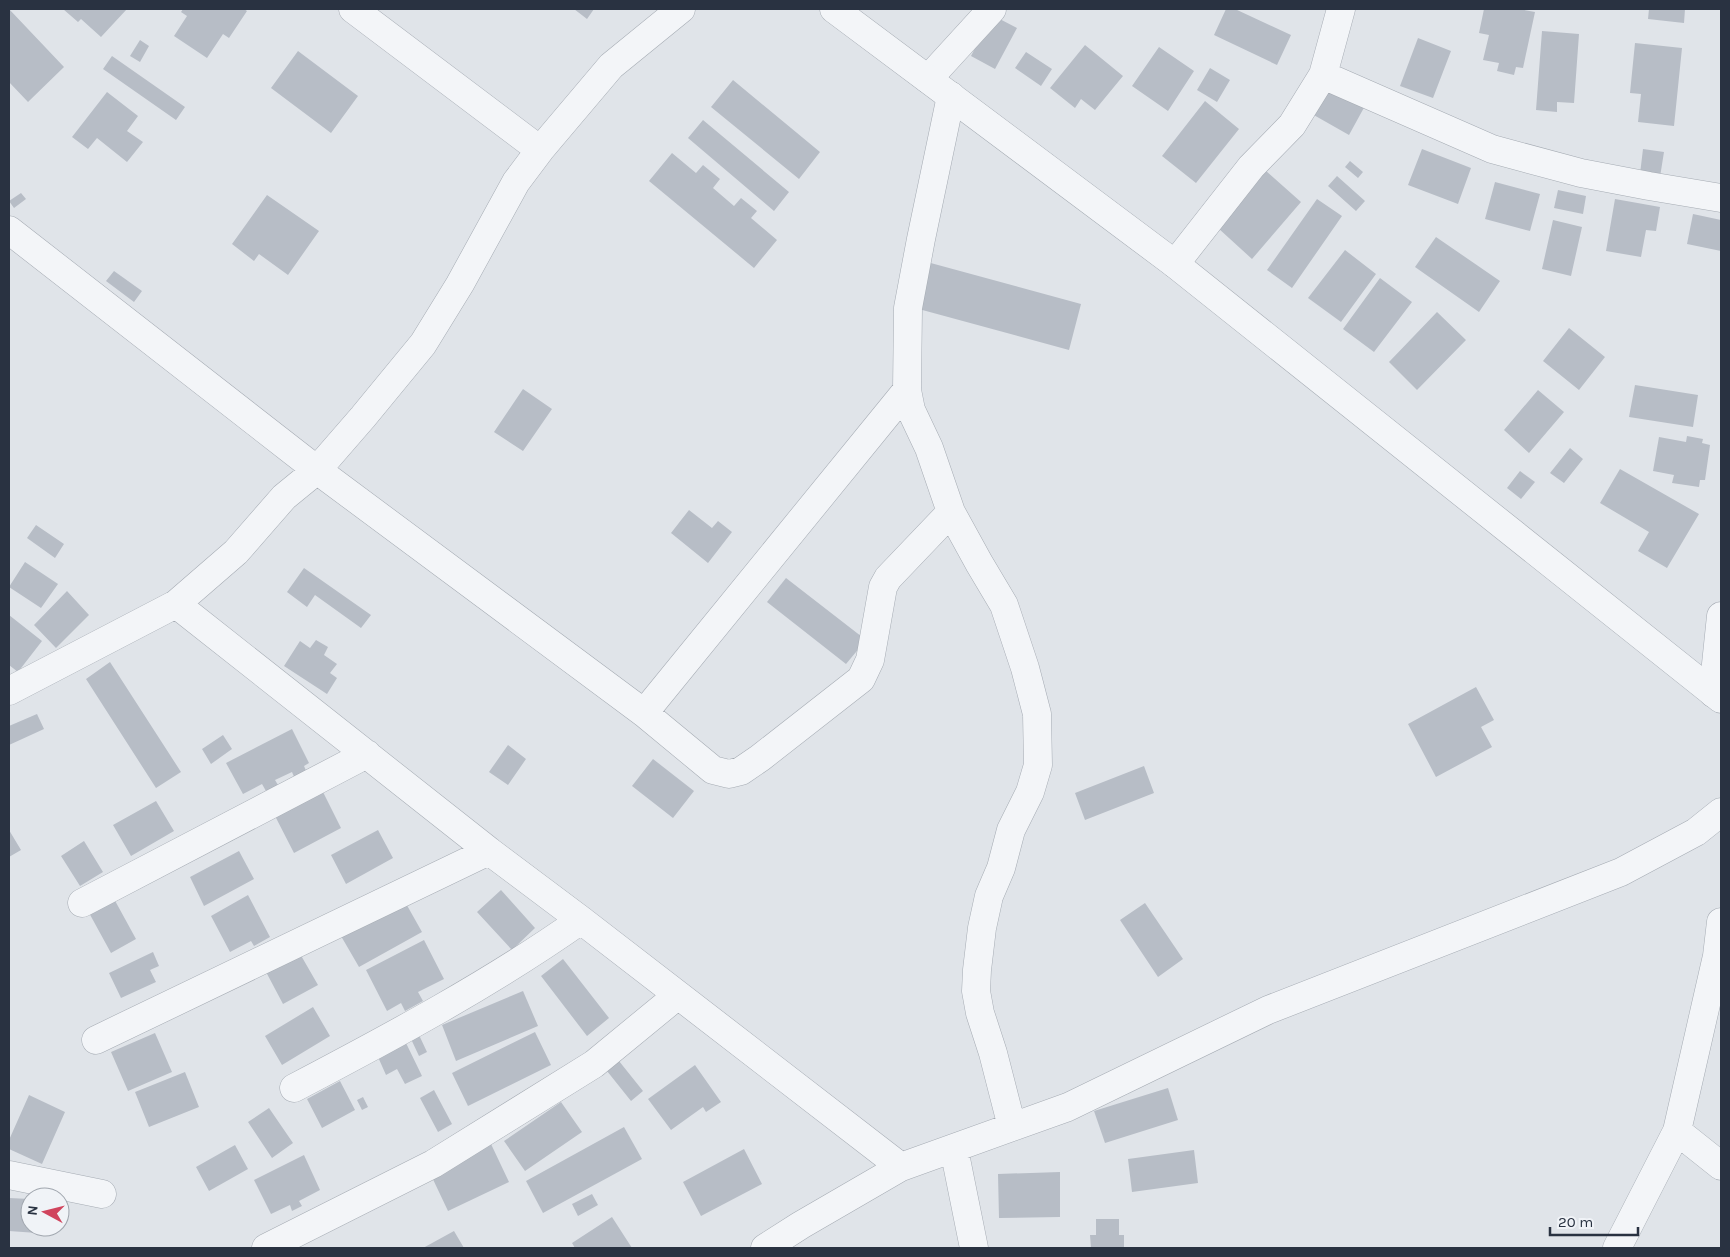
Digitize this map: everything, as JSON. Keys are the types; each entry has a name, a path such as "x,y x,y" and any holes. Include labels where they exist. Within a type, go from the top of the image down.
{"street":[{"path":"353,9 540,150"},
{"path":"9,691 176,604 236,552 284,497 316,470 363,417 423,344 460,284 516,182 540,150 611,66 681,9"},
{"path":"834,9 1175,264 1717,696"},
{"path":"928,79 992,9"},
{"path":"1175,264 1251,167 1292,125 1323,74 1341,9"},
{"path":"1323,74 1492,149 1582,172 1721,198"},
{"path":"951,96 920,239 908,308 907,390 911,410 929,448 951,512 1004,605 1025,668 1037,714 1038,765 1030,792 1011,830 1001,868 989,896 982,928 977,970 976,991 980,1013 993,1053 1012,1127"},
{"path":"9,230 316,470 644,713 713,770 729,774 741,771 861,679 870,660 883,587 888,578 951,512"},
{"path":"644,713 907,390"},
{"path":"176,604 489,851 901,1167"},
{"path":"1717,696 1721,616"},
{"path":"82,903 367,754"},
{"path":"765,1248 901,1167 1068,1107 1268,1010 1621,872 1696,832 1721,812"},
{"path":"96,1040 489,851"},
{"path":"294,1088 388,1039 456,1000 545,946 581,920"},
{"path":"1617,1248 1677,1131 1716,956 1721,922"},
{"path":"266,1248 433,1164 594,1064 678,995"},
{"path":"1677,1131 1721,1166"},
{"path":"954,1149 974,1248"},
{"path":"9,1175 102,1194"}],"building":[{"path":"9,9 64,67 28,102 9,82"},
{"path":"63,9 127,9 101,37 81,19 78,22"},
{"path":"183,9 244,9 247,11 229,38 223,34 207,58 174,36 187,16 181,12"},
{"path":"574,9 594,9 587,19"},
{"path":"1226,9 1235,9 1291,35 1277,65 1214,35"},
{"path":"1484,9 1519,9 1535,12 1523,68 1516,67 1514,75 1497,71 1499,63 1483,60 1489,35 1479,33"},
{"path":"1649,9 1685,9 1684,23 1648,19"},
{"path":"992,15 1017,28 995,69 971,56"},
{"path":"1542,31 1579,34 1574,103 1557,102 1557,112 1536,110"},
{"path":"1418,38 1451,51 1433,98 1400,86"},
{"path":"140,40 149,46 140,62 130,56"},
{"path":"1635,43 1682,48 1674,126 1638,122 1641,94 1630,93"},
{"path":"1085,45 1123,76 1095,110 1081,99 1075,108 1050,88"},
{"path":"1159,47 1194,71 1168,111 1132,86"},
{"path":"298,51 358,96 331,133 271,88"},
{"path":"1026,52 1052,69 1041,86 1015,68"},
{"path":"112,56 185,107 176,120 103,69"},
{"path":"1210,68 1230,80 1217,102 1197,90"},
{"path":"733,80 820,152 799,179 711,107"},
{"path":"1329,83 1366,104 1349,135 1312,114"},
{"path":"107,92 138,116 127,131 143,142 127,162 97,138 88,149 72,137"},
{"path":"1205,101 1239,129 1196,183 1162,156"},
{"path":"703,120 789,192 774,211 688,138"},
{"path":"1422,149 1471,168 1458,204 1408,185"},
{"path":"1643,149 1664,152 1660,177 1640,174"},
{"path":"672,153 696,173 703,165 720,179 713,188 734,206 741,198 757,211 751,218 777,240 754,268 649,181"},
{"path":"1350,161 1363,172 1358,178 1345,167"},
{"path":"1266,171 1301,202 1252,259 1218,228"},
{"path":"1337,176 1365,201 1356,211 1328,186"},
{"path":"1495,182 1540,194 1530,231 1485,219"},
{"path":"1558,190 1586,196 1583,214 1554,208"},
{"path":"21,193 26,199 14,208 9,201"},
{"path":"267,195 319,231 288,275 259,254 254,261 232,244"},
{"path":"1317,199 1342,216 1292,288 1267,270"},
{"path":"1615,199 1660,207 1656,231 1646,230 1641,257 1606,251"},
{"path":"1693,214 1721,220 1721,251 1687,244"},
{"path":"1553,220 1582,227 1571,276 1542,269"},
{"path":"1436,237 1500,281 1479,312 1415,267"},
{"path":"1345,250 1376,274 1341,322 1308,298"},
{"path":"927,262 1081,304 1069,350 915,308"},
{"path":"114,271 142,291 134,302 106,281"},
{"path":"1380,278 1412,302 1374,352 1343,329"},
{"path":"1437,312 1466,340 1417,390 1389,362"},
{"path":"1569,328 1605,357 1579,390 1543,361"},
{"path":"1635,385 1698,395 1693,427 1629,417"},
{"path":"523,389 552,409 523,451 494,432"},
{"path":"1538,390 1564,412 1529,453 1504,430"},
{"path":"1687,436 1703,439 1702,443 1710,445 1705,480 1700,480 1699,487 1672,483 1674,475 1653,471 1659,437 1686,442"},
{"path":"1570,448 1583,459 1564,483 1550,473"},
{"path":"1620,469 1699,514 1667,568 1638,551 1649,532 1600,503"},
{"path":"1520,471 1535,482 1521,499 1507,488"},
{"path":"689,510 712,528 718,521 732,532 708,563 671,533"},
{"path":"36,525 64,544 55,558 27,538"},
{"path":"25,562 58,584 41,608 9,587"},
{"path":"304,568 371,615 361,628 315,595 307,607 287,592"},
{"path":"786,578 866,640 846,664 767,602"},
{"path":"67,591 89,615 56,648 34,625"},
{"path":"9,615 42,641 18,672 9,665"},
{"path":"316,640 328,647 324,655 337,664 330,673 337,678 327,694 284,666 300,641 310,648"},
{"path":"110,662 181,772 156,788 86,679"},
{"path":"1476,687 1494,720 1481,727 1492,747 1436,777 1408,724"},
{"path":"37,714 44,729 9,745 9,726"},
{"path":"292,729 309,763 304,766 307,773 295,779 292,772 275,780 278,785 266,791 262,784 243,794 226,763"},
{"path":"223,735 232,749 211,764 202,749"},
{"path":"508,745 526,759 508,785 489,772"},
{"path":"653,759 694,791 673,818 632,786"},
{"path":"1144,766 1154,793 1085,820 1075,793"},
{"path":"322,790 341,828 294,853 274,814"},
{"path":"156,801 174,831 131,856 113,825"},
{"path":"9,830 21,850 9,857"},
{"path":"378,830 393,858 346,884 331,855"},
{"path":"84,841 103,872 80,886 61,856"},
{"path":"239,851 254,879 204,906 190,877"},
{"path":"501,890 535,928 512,950 477,912"},
{"path":"248,895 270,937 254,946 251,941 230,952 211,916"},
{"path":"113,897 136,939 111,953 88,911"},
{"path":"404,900 422,932 359,967 341,936"},
{"path":"1145,903 1183,959 1158,977 1120,920"},
{"path":"424,940 444,979 418,992 423,1001 405,1011 401,1003 387,1011 366,970"},
{"path":"153,952 159,966 150,970 156,982 121,998 109,973"},
{"path":"299,952 318,985 283,1004 265,970"},
{"path":"563,959 609,1018 587,1036 541,976"},
{"path":"523,991 538,1026 456,1061 442,1025"},
{"path":"313,1007 330,1036 282,1065 265,1036"},
{"path":"535,1032 551,1065 468,1106 452,1073"},
{"path":"155,1033 172,1072 128,1091 111,1052"},
{"path":"419,1035 427,1052 419,1056 411,1039"},
{"path":"406,1043 422,1076 405,1084 397,1069 386,1075 378,1057"},
{"path":"619,1061 643,1091 631,1101 607,1071"},
{"path":"695,1065 721,1102 706,1112 703,1107 671,1130 648,1099"},
{"path":"185,1072 199,1107 149,1127 135,1092"},
{"path":"340,1081 355,1110 322,1128 307,1099"},
{"path":"1168,1088 1178,1120 1105,1143 1094,1111"},
{"path":"434,1090 452,1124 438,1132 420,1098"},
{"path":"29,1095 65,1112 42,1164 9,1149 9,1140"},
{"path":"363,1097 368,1107 362,1110 357,1100"},
{"path":"561,1102 582,1132 525,1171 504,1141"},
{"path":"269,1108 293,1143 272,1158 248,1122"},
{"path":"624,1127 642,1159 543,1213 526,1181"},
{"path":"491,1144 509,1182 448,1211 430,1173"},
{"path":"235,1145 248,1169 209,1191 196,1167"},
{"path":"744,1149 762,1184 701,1216 683,1182"},
{"path":"1194,1150 1198,1183 1132,1192 1128,1159"},
{"path":"304,1155 320,1190 299,1201 302,1206 292,1211 290,1205 271,1214 254,1180"},
{"path":"1060,1172 1060,1217 999,1218 998,1174"},
{"path":"592,1194 598,1205 578,1216 572,1204"},
{"path":"9,1198 20,1199 20,1232 9,1231"},
{"path":"612,1217 632,1248 575,1248 572,1243"},
{"path":"1096,1219 1119,1219 1119,1235 1124,1235 1124,1248 1091,1248 1090,1235 1096,1235"},
{"path":"454,1231 464,1248 423,1248"}]}
